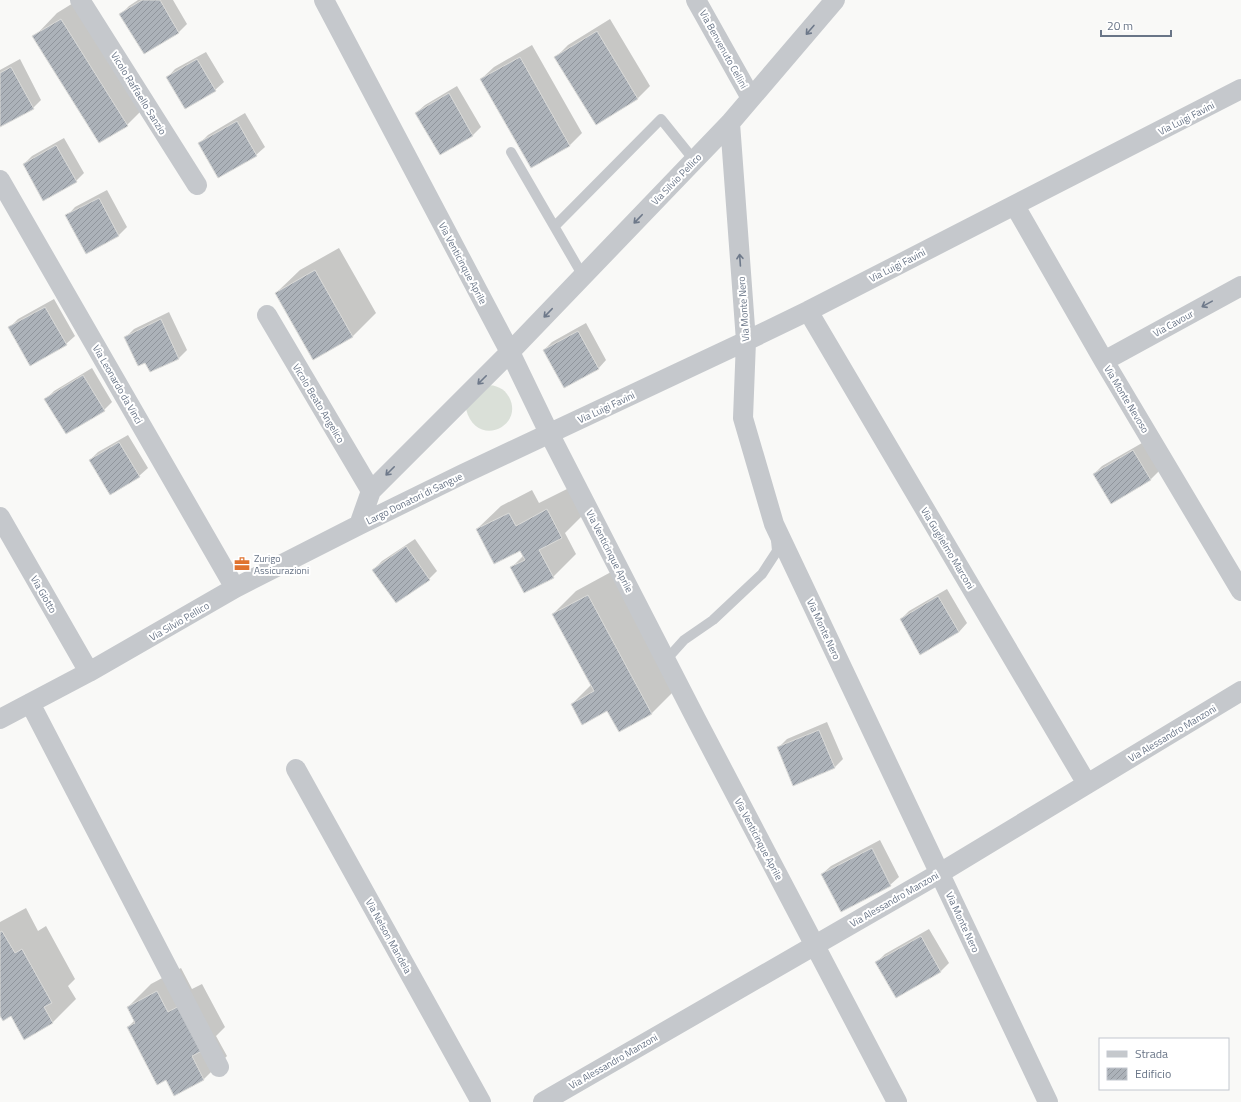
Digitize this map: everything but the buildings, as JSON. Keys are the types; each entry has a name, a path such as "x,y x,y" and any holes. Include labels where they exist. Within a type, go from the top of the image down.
{"street":[{"name":"Vicolo Raffaello Sanzio","path":"80,0 197,185"},
{"name":"Via Venticinque Aprile","path":"324,0 510,352 666,660 897,1102"},
{"name":"Via Benvenuto Cellini","path":"696,0 751,98"},
{"name":"Via Silvio Pellico","path":"510,352 730,123 835,0"},
{"name":"Via Luigi Favini","path":"550,433 808,311 1241,89"},
{"name":"Via Monte Nero","path":"730,123 746,341 743,418 774,524 1048,1102"},
{"name":"Via Leonardo da Vinci","path":"0,180 235,588"},
{"name":"Via Monte Nevoso","path":"1015,206 1104,361 1241,591"},
{"name":"Via Cavour","path":"1104,361 1241,286"},
{"name":"Via Guglielmo Marconi","path":"808,311 1087,784"},
{"name":"Vicolo Beato Angelico","path":"266,315 371,491"},
{"name":"Largo Donatori di Sangue","path":"359,525 371,491 510,352"},
{"name":"Largo Donatori di Sangue","path":"359,525 550,433"},
{"name":"Via Giotto","path":"0,517 89,672"},
{"name":"Via Silvio Pellico","path":"0,718 89,672 235,588 359,525"},
{"name":"Via Alessandro Manzoni","path":"544,1102 940,874 1241,691"},
{"path":"30,702 219,1068"},
{"name":"Via Nelson Mandela","path":"296,769 481,1102"}],"lane":[{"path":"554,226 662,120 694,160"},
{"path":"511,152 583,276"},
{"path":"666,660 684,640 714,620 762,574 777,552 774,524"}],"shaded area":[{"path":"486,385 496,386 505,391 509,397 512,408 510,417 505,425 488,431 479,428 471,421 466,409"}],"place":[{"name":"Zurigo Assicurazioni","path":"242,564"}]}
